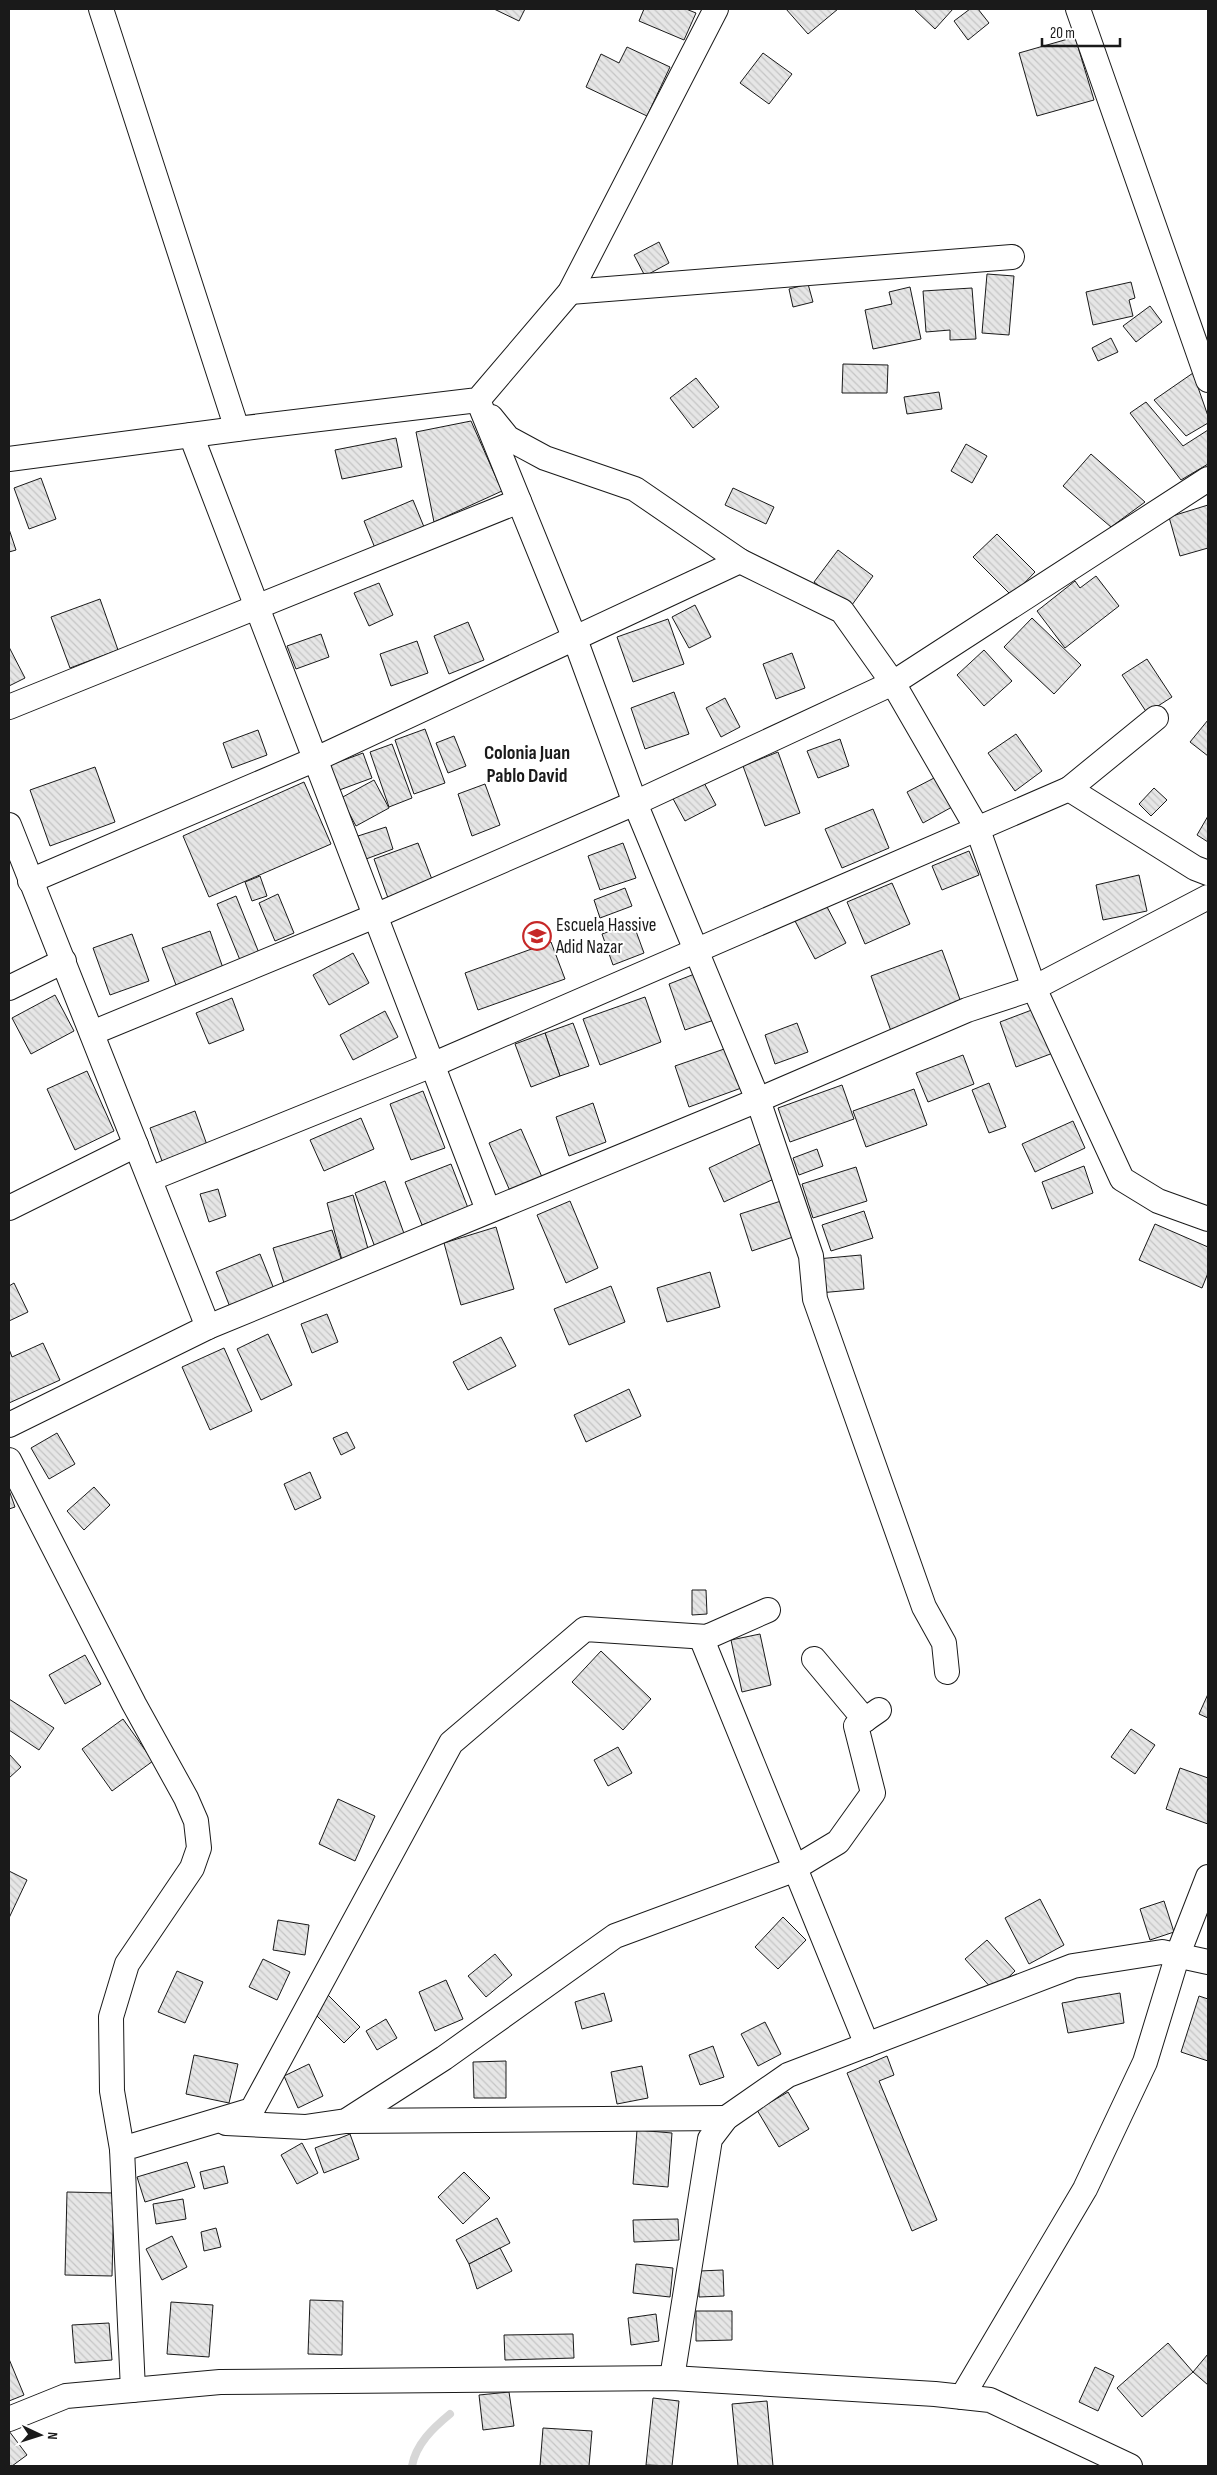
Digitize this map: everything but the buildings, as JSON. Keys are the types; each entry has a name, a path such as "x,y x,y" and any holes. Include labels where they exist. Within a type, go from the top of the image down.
{"street":[{"path":"101,9 236,429"},
{"path":"9,459 478,400 570,292 716,9"},
{"path":"1078,9 1208,380"},
{"path":"570,292 1012,257"},
{"path":"478,400 575,639 635,803 695,952 758,1100 811,1256 815,1299 924,1607 944,1643 947,1672"},
{"path":"478,400 508,438 545,458 635,489 740,561 842,611 893,683 978,830 1034,988 1122,1179 1158,1200 1208,1219"},
{"path":"192,435 488,1210"},
{"path":"92,1033 375,916 635,803 893,683 1208,479"},
{"path":"9,707 519,501"},
{"path":"30,882 316,759 740,561"},
{"path":"150,1179 432,1065 1069,789 1156,718"},
{"path":"1069,789 1195,868 1208,873"},
{"path":"9,825 208,1327"},
{"path":"9,1426 208,1327 758,1100 967,1010 1034,988 1208,897"},
{"path":"9,988 64,961"},
{"path":"9,1208 136,1145"},
{"path":"9,1460 134,1704 186,1798 196,1821 199,1848 192,1868 128,1964 111,2017 112,2091 122,2149 133,2390"},
{"path":"122,2149 252,2110 451,1743 585,1629 707,1637 768,1610"},
{"path":"701,1637 867,2045"},
{"path":"346,2121 444,2058 615,1936 795,1868 838,1842 873,1793 856,1726 872,1715 814,1658"},
{"path":"962,2397 1085,2189 1144,2062 1178,1954 1208,1877"},
{"path":"672,2378 710,2139 726,2118 788,2075 1073,1966 1162,1952 1208,1962"},
{"path":"210,2123 305,2127 346,2121 726,2118"},
{"path":"9,2419 66,2396 220,2382 672,2378 990,2400 1130,2466"}],"waterway":[{"path":"412,2466 421,2444 450,2414"}],"place":[{"name":"Escuela Hassive Adid Nazar","path":"537,936"}],"district":[{"name":"Colonia Juan Pablo David","path":"527,764"}]}
